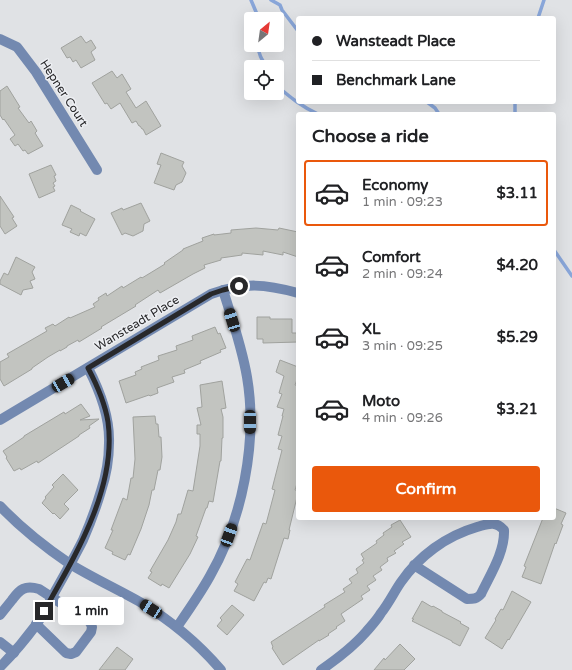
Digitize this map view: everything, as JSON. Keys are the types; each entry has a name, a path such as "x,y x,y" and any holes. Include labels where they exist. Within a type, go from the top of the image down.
{"street":[{"name":"Hepner Court","path":"0,39 17,47 36,72 97,170"},
{"name":"Wansteadt Place","path":"0,420 211,294 239,286 257,285 275,287 296,292"},
{"path":"177,627 211,575 224,547 237,510 247,463 250,429 250,407 247,378 241,350 223,290"},
{"path":"0,667 14,653 36,624 52,597 83,540 95,511 104,482 109,457 108,422 103,402 88,368"},
{"path":"0,506 31,536 70,564 139,602 177,627 200,648 220,670"},
{"path":"321,670 346,652 365,634 381,614 401,582 414,565 432,549 450,538 491,523 500,526 504,530 502,549 481,594 473,599 467,599 414,565"},
{"path":"0,615 18,591 32,587 39,589 90,622 92,627 91,632 76,652 71,654 66,653 36,624"},
{"path":"0,642 14,653"}],"building":[{"path":"81,36 86,43 91,40 96,48 91,52 95,60 81,68 76,60 73,62 70,57 67,58 61,48"},
{"path":"112,71 117,78 122,74 131,89 126,92 136,108 146,101 161,126 146,135 136,121 132,123 120,103 111,109 107,103 105,104 92,83"},
{"path":"7,86 20,107 18,108 29,123 31,121 37,131 35,133 43,146 28,154 25,150 23,151 18,144 15,146 10,139 15,135 0,115 0,91"},
{"path":"161,153 184,162 182,166 186,173 182,182 176,185 174,190 154,183 161,165 157,164"},
{"path":"51,165 56,175 54,176 56,181 53,183 55,186 53,187 55,191 39,198 29,174"},
{"path":"0,196 14,217 12,218 17,226 5,234 0,226"},
{"path":"141,203 150,221 144,224 143,231 133,236 125,233 122,235 111,213 122,208 123,210"},
{"path":"71,205 95,219 86,236 80,233 79,236 70,232 72,229 62,225"},
{"path":"256,228 278,230 279,228 296,232 296,256 283,252 283,255 263,251 263,255 242,253 242,255 221,258 221,260 204,265 205,268 160,293 158,290 135,305 136,306 101,327 102,328 79,342 78,340 48,357 32,369 4,386 0,379 0,362 9,357 7,354 47,331 45,328 53,324 55,326 69,317 70,318 95,307 93,304 99,300 98,298 106,293 107,296 122,286 123,288 141,277 142,278 165,264 164,263 183,249 203,241 202,238 214,234 231,233 231,230"},
{"path":"16,257 35,267 32,272 35,279 30,281 33,288 23,290 21,295 0,284 4,273 8,275"},
{"path":"257,317 270,317 270,319 292,319 292,333 296,333 296,342 263,343 263,339 257,339"},
{"path":"215,327 218,334 220,333 226,348 220,350 221,352 200,361 201,363 184,370 185,373 172,377 174,382 157,388 158,393 126,403 119,381 136,375 135,372 142,369 141,367 159,360 158,356 177,350 176,346 193,340 192,336"},
{"path":"280,360 296,366 296,501 288,539 284,538 271,579 268,578 266,583 264,582 254,601 234,591 238,584 235,582 247,559 250,560 263,523 266,524 275,490 272,489 282,450 278,449 282,436 278,435 284,409 277,407 282,394 279,393 284,376 276,372"},
{"path":"222,381 226,408 221,409 223,417 223,438 221,461 213,502 209,501 196,536 198,537 190,554 169,588 162,584 161,586 148,578 152,572 150,571 168,540 178,514 181,514 188,490 193,491 200,446 200,434 197,434 197,425 201,425 197,408 202,407 200,385"},
{"path":"81,404 90,416 80,420 99,419 79,436 38,463 37,461 21,470 20,468 14,471 3,451 24,436 64,412 65,414"},
{"path":"155,416 156,424 158,424 159,437 161,437 162,457 160,470 158,470 154,490 152,490 141,529 130,555 128,554 125,560 112,554 113,552 105,548 113,530 111,530 123,498 127,500 131,478 133,478 135,459 133,417"},
{"path":"63,474 78,490 64,504 69,509 60,519 42,503 54,487 52,485"},
{"path":"556,509 566,513 541,584 522,577 526,567 524,566 542,520 556,520"},
{"path":"400,520 411,537 402,542 404,544 394,551 396,553 387,558 388,561 380,567 382,570 373,576 376,580 367,586 370,590 361,596 363,599 341,614 345,621 328,634 329,635 319,640 283,665 272,648 271,642 325,607 324,605 345,592 343,589 352,583 349,579 358,573 356,569 364,563 362,560 364,559 361,554 377,543 376,541 384,535 383,533 392,527 391,525"},
{"path":"512,591 531,602 509,640 508,639 502,649 485,638 501,609 503,610"},
{"path":"422,601 442,611 469,628 460,646 412,621"},
{"path":"232,605 244,615 227,635 217,626 222,620 220,618"},
{"path":"400,644 415,659 404,670 374,670 384,658 385,660"},
{"path":"117,647 133,659 125,670 99,670"}],"waterway":[{"path":"251,0 256,12"},
{"path":"271,0 280,5 296,28"},
{"path":"539,16 544,0"},
{"path":"259,52 263,60"},
{"path":"284,92 296,102"},
{"path":"300,104 314,112"},
{"path":"430,104 438,112"},
{"path":"515,104 515,112"},
{"path":"556,253 572,276"}],"route":[{"path":"44,611 83,540 95,511 104,482 109,457 108,422 103,402 88,368 211,294 239,286"}]}
